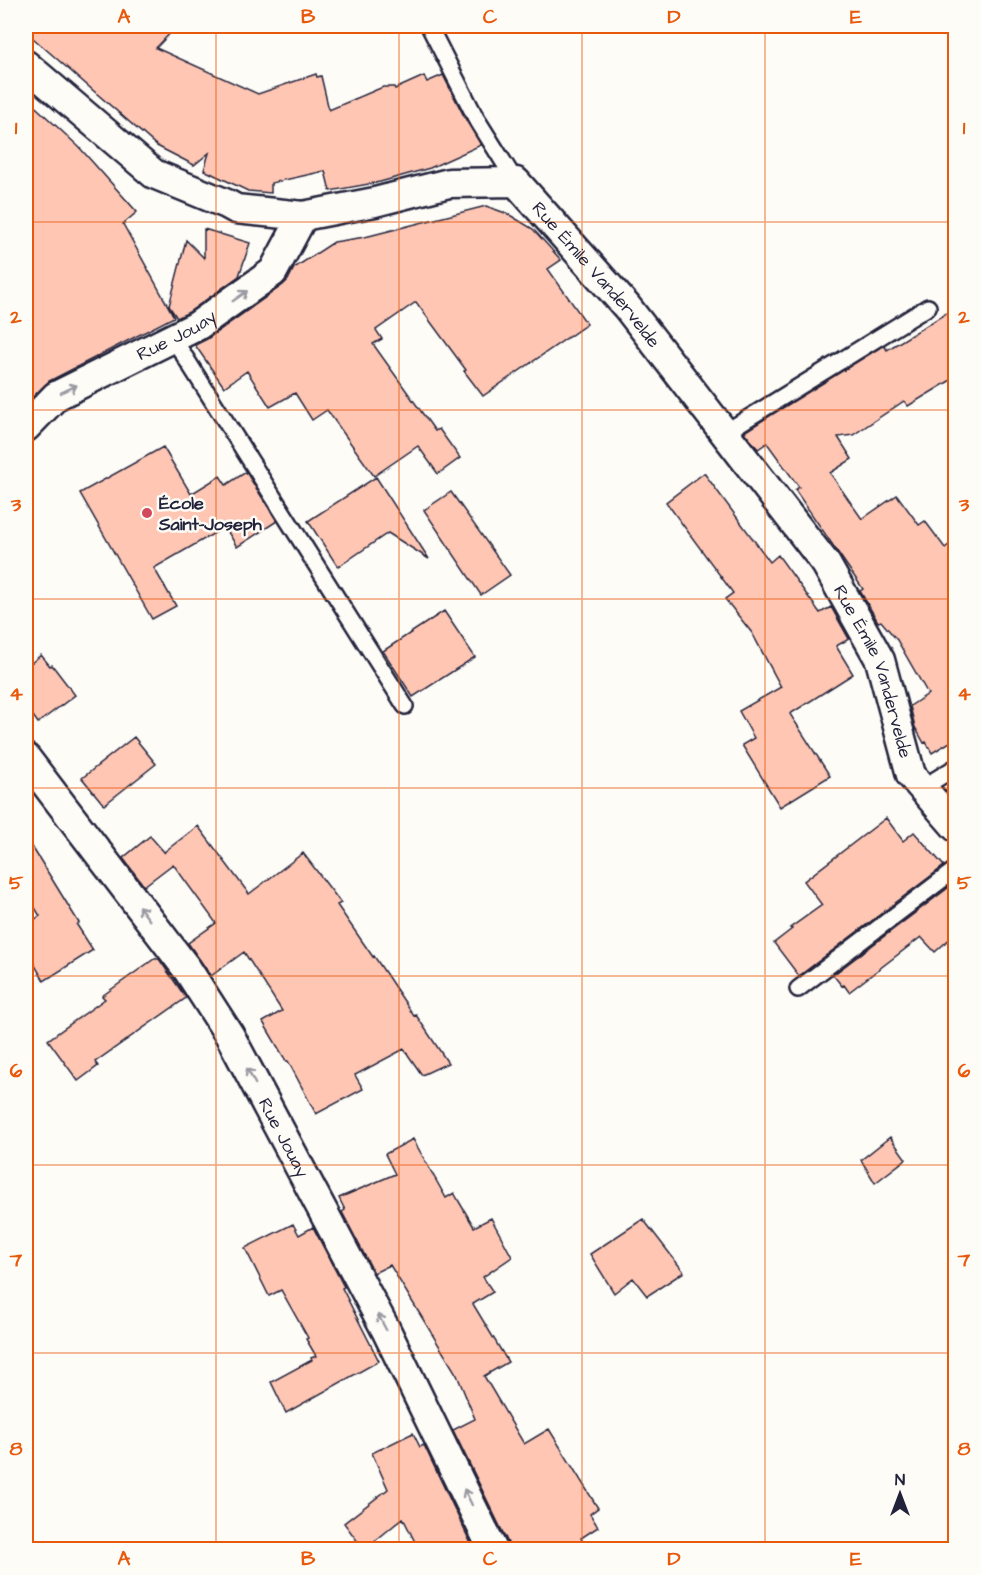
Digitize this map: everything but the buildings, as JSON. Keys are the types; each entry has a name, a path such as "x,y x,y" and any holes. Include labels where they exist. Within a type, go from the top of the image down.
{"street":[{"path":"26,64 154,174 236,209 303,216 375,202 449,183 516,182"},
{"name":"Rue Émile Vandervelde","path":"516,182 627,307 826,564 880,660 911,775 956,827"},
{"name":"Rue Jouay","path":"26,427 56,396 197,326 273,272 303,216"},
{"name":"Rue Jouay","path":"26,758 187,969 230,1036 386,1330 493,1550"}],"lane":[{"path":"429,26 476,118 516,182"},
{"path":"724,433 928,307"},
{"path":"173,338 405,706"},
{"path":"922,788 956,767"},
{"path":"798,989 956,869"}],"place":[{"name":"École Saint-Joseph","path":"147,513"}]}
